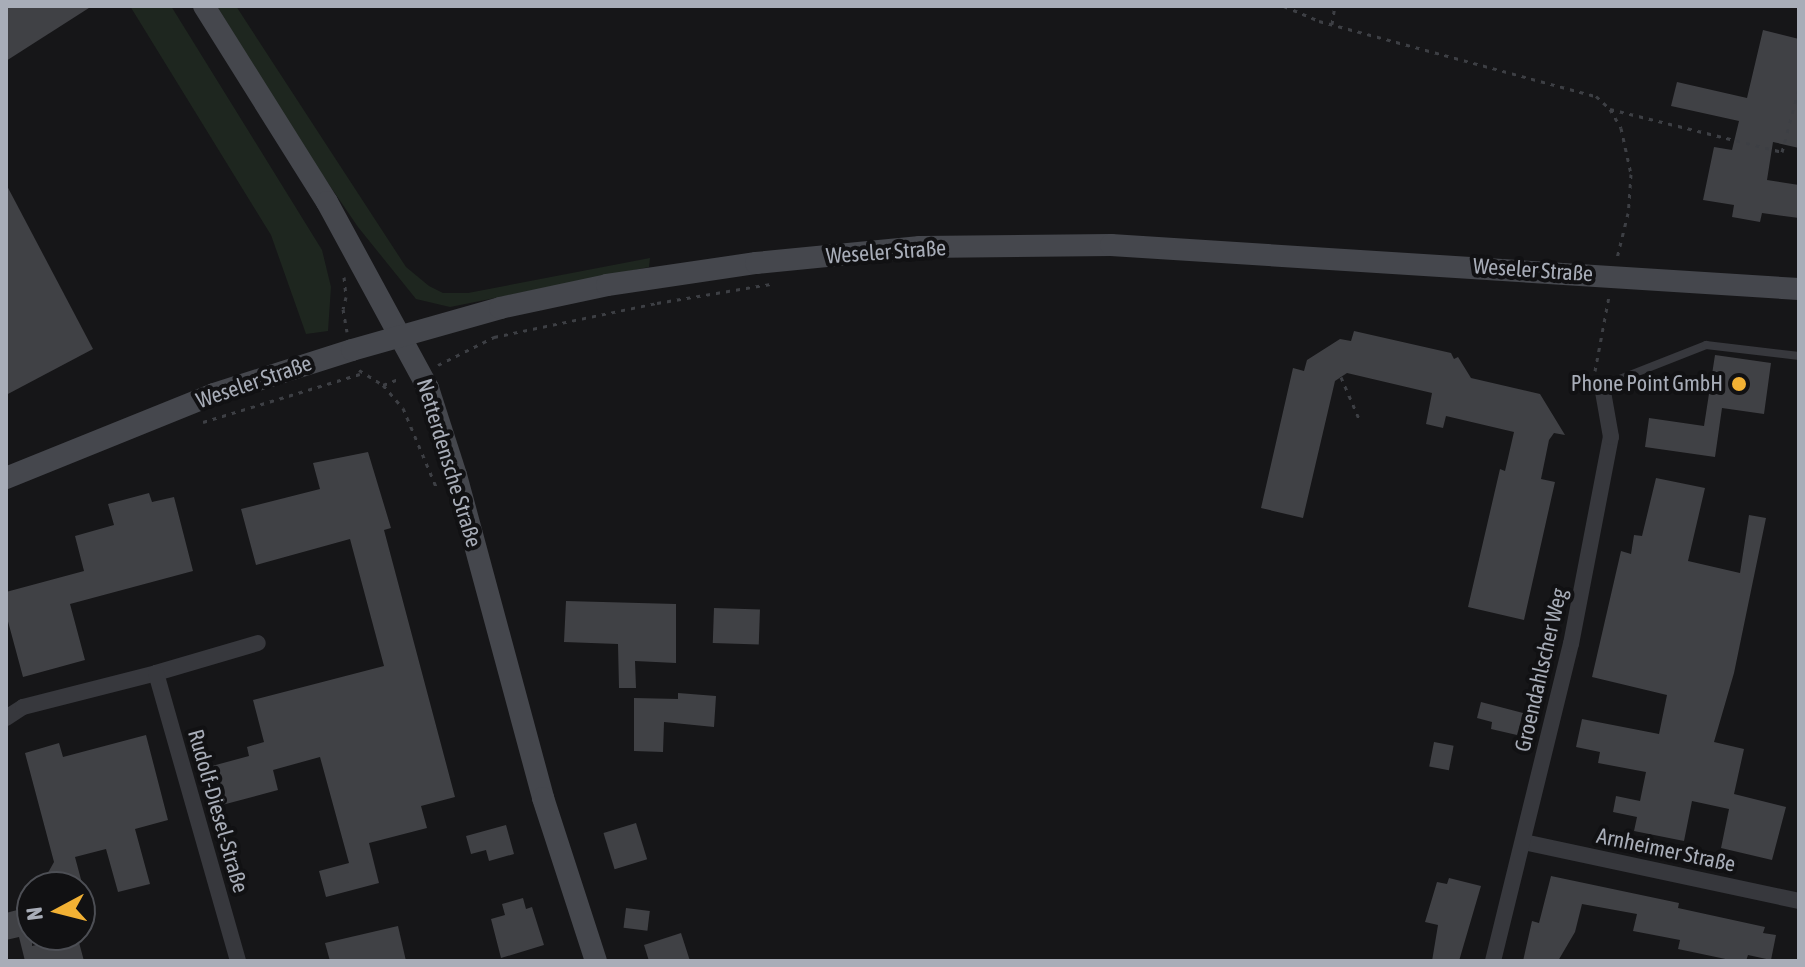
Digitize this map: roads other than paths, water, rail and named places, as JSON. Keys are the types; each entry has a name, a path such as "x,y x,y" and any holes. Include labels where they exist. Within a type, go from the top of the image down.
{"main road":[{"name":"Netterdensche Straße","path":"204,6 327,202 403,335 420,371 456,475 543,798 596,961"},
{"name":"Weseler Straße","path":"6,478 214,394 403,335 500,308 607,285 756,263 920,247 1111,245 1611,284 1799,289"}],"street":[{"name":"Groendahlscher Weg","path":"1493,961 1571,644 1611,437 1602,386"},
{"path":"6,718 23,707 258,643"},
{"name":"Rudolf-Diesel-Straße","path":"156,673 238,961"},
{"name":"Arnheimer Straße","path":"1524,842 1799,901"}],"lane":[{"path":"1602,386 1706,345 1799,356"}],"place":[{"name":"Phone Point GmbH","path":"1739,384"}]}
